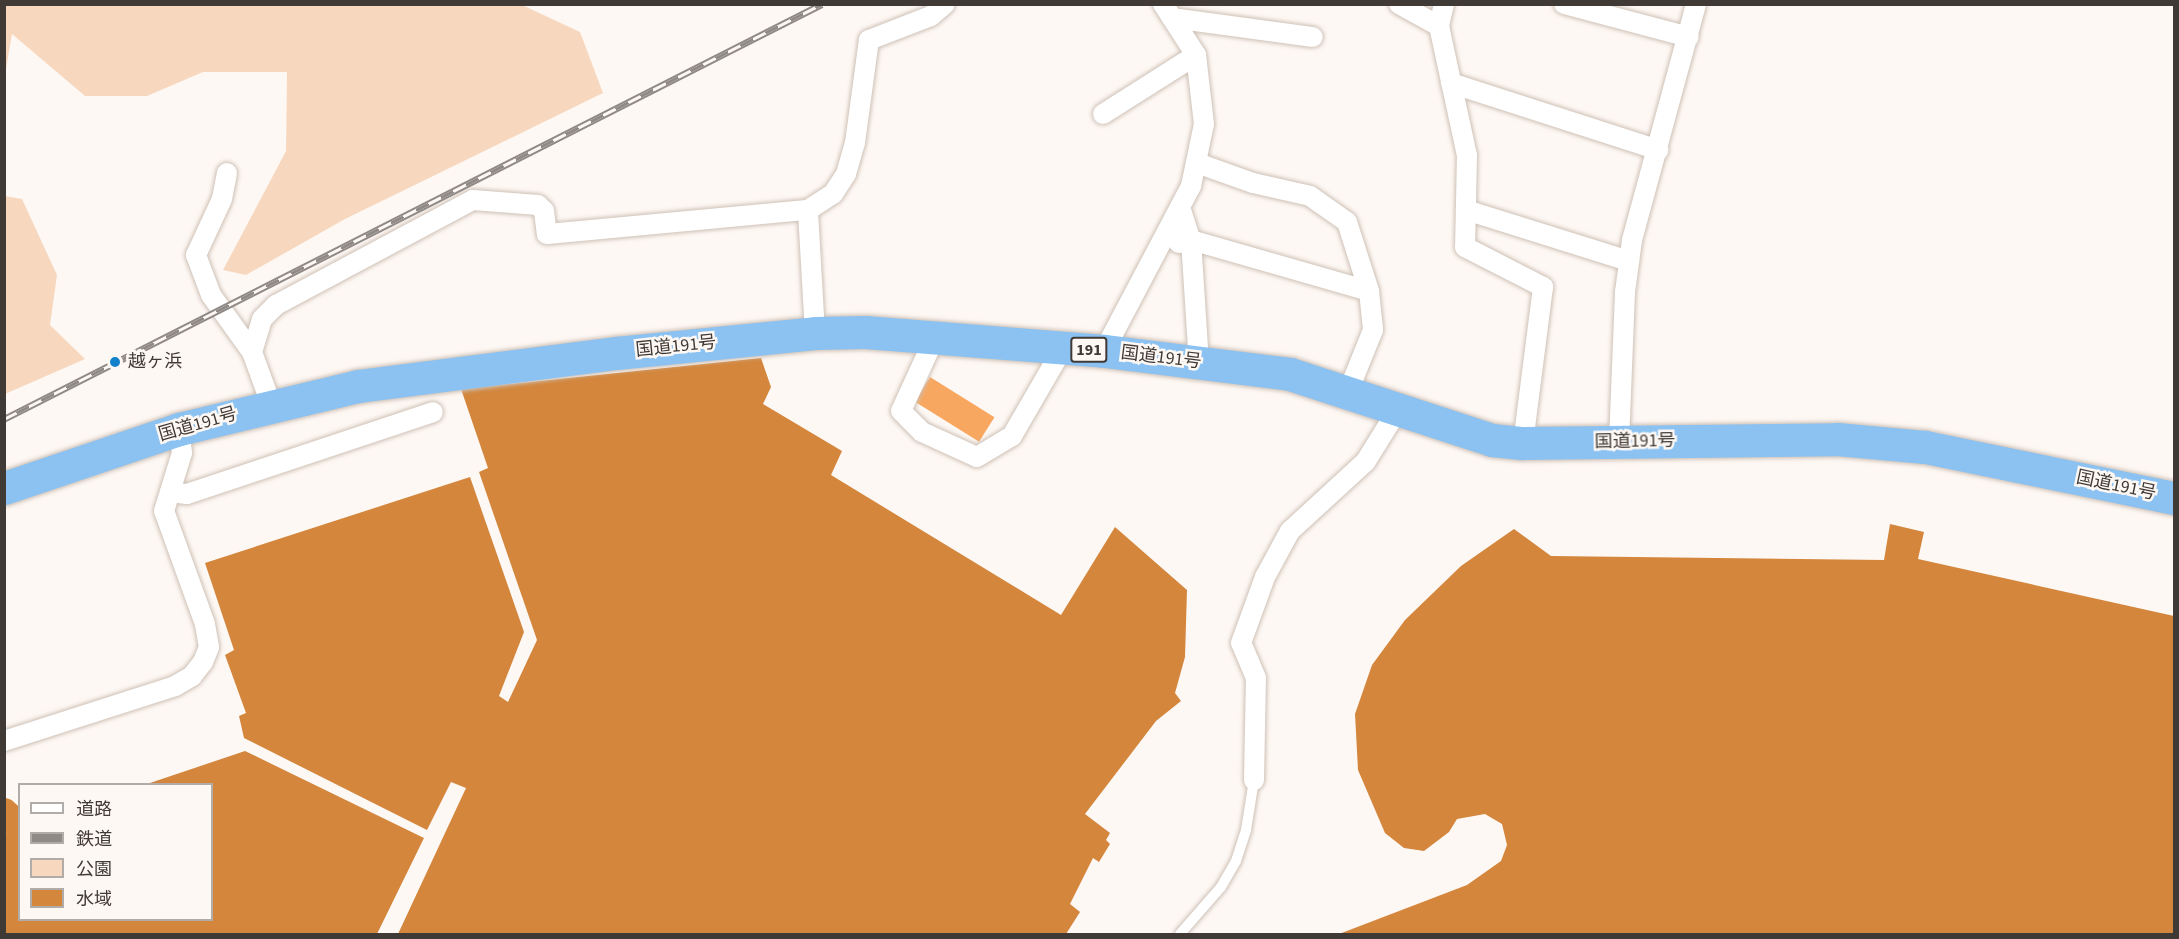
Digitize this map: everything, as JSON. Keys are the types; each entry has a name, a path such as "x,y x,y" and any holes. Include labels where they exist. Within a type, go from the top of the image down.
{"highway":[{"name":"国道191号","path":"4,488 179,429 271,404 405,378 815,333 934,337 1104,351 1290,374 1476,437 1523,443 1837,439 1925,447 2175,498"}],"street":[{"path":"252,352 262,319 276,305 473,200 538,205 544,211 547,234 808,210 827,199 846,174 855,143 869,40 931,16 945,4"},
{"path":"1399,4 1439,26"},
{"path":"1444,4 1439,26 1467,155 1465,247 1543,286 1523,443"},
{"path":"1564,4 1689,37"},
{"path":"1619,442 1629,261 1696,4"},
{"path":"1167,11 1313,37"},
{"path":"1104,351 1160,250 1197,163 1204,124 1196,56 1167,11"},
{"path":"1103,114 1196,56"},
{"path":"1452,83 1658,150"},
{"path":"1197,163 1253,183 1310,196 1347,222 1369,291 1373,330 1348,392"},
{"path":"227,173 222,200 196,255 211,296 252,352 271,404"},
{"path":"1180,207 1191,240 1199,363"},
{"path":"808,210 815,333"},
{"path":"1466,210 1629,261"},
{"path":"1160,250 1191,240 1369,291"},
{"path":"934,337 901,411 922,432 977,457 1012,436 1063,348"},
{"path":"1254,780 1256,678 1241,643 1265,578 1290,531 1366,461 1397,411"},
{"path":"170,492 187,494 433,412"},
{"path":"4,741 175,686 192,676 203,662 209,647 205,624 164,511 182,453 179,429"}],"lane":[{"path":"1180,934 1221,887 1236,861 1246,830 1254,780"}],"green space":[{"path":"520,4 580,32 603,93 345,219 246,275 223,270 286,151 287,72 203,72 147,96 85,96 12,34 5,75 5,5"},
{"path":"5,196 22,199 57,275 50,325 85,359 5,394"}],"water":[{"path":"761,358 771,387 763,404 842,451 831,475 1061,615 1115,527 1187,590 1185,657 1175,693 1181,701 1156,721 1085,814 1110,833 1106,840 1110,844 1099,862 1093,858 1070,904 1080,912 1066,934 398,934 466,788 451,782 427,830 244,738 239,716 246,713 225,655 234,650 205,563 470,477 524,632 499,696 508,702 537,640 479,472 488,468 461,389"},
{"path":"1890,524 1924,532 1918,559 2174,616 2174,934 1339,934 1467,885 1501,861 1507,845 1502,824 1485,814 1457,819 1449,832 1424,851 1404,848 1385,833 1358,770 1355,714 1372,665 1405,620 1461,566 1514,529 1551,556 1884,560"},
{"path":"245,751 424,838 377,934 5,934 5,834 18,829 18,921 213,921 213,783 150,783"}],"building":[{"path":"930,377 994,417 979,442 915,402"}],"waterway":[{"path":"4,812 18,825"}],"railway":[{"path":"4,419 822,4"}],"place":[{"name":"越ヶ浜","path":"115,362"}]}
